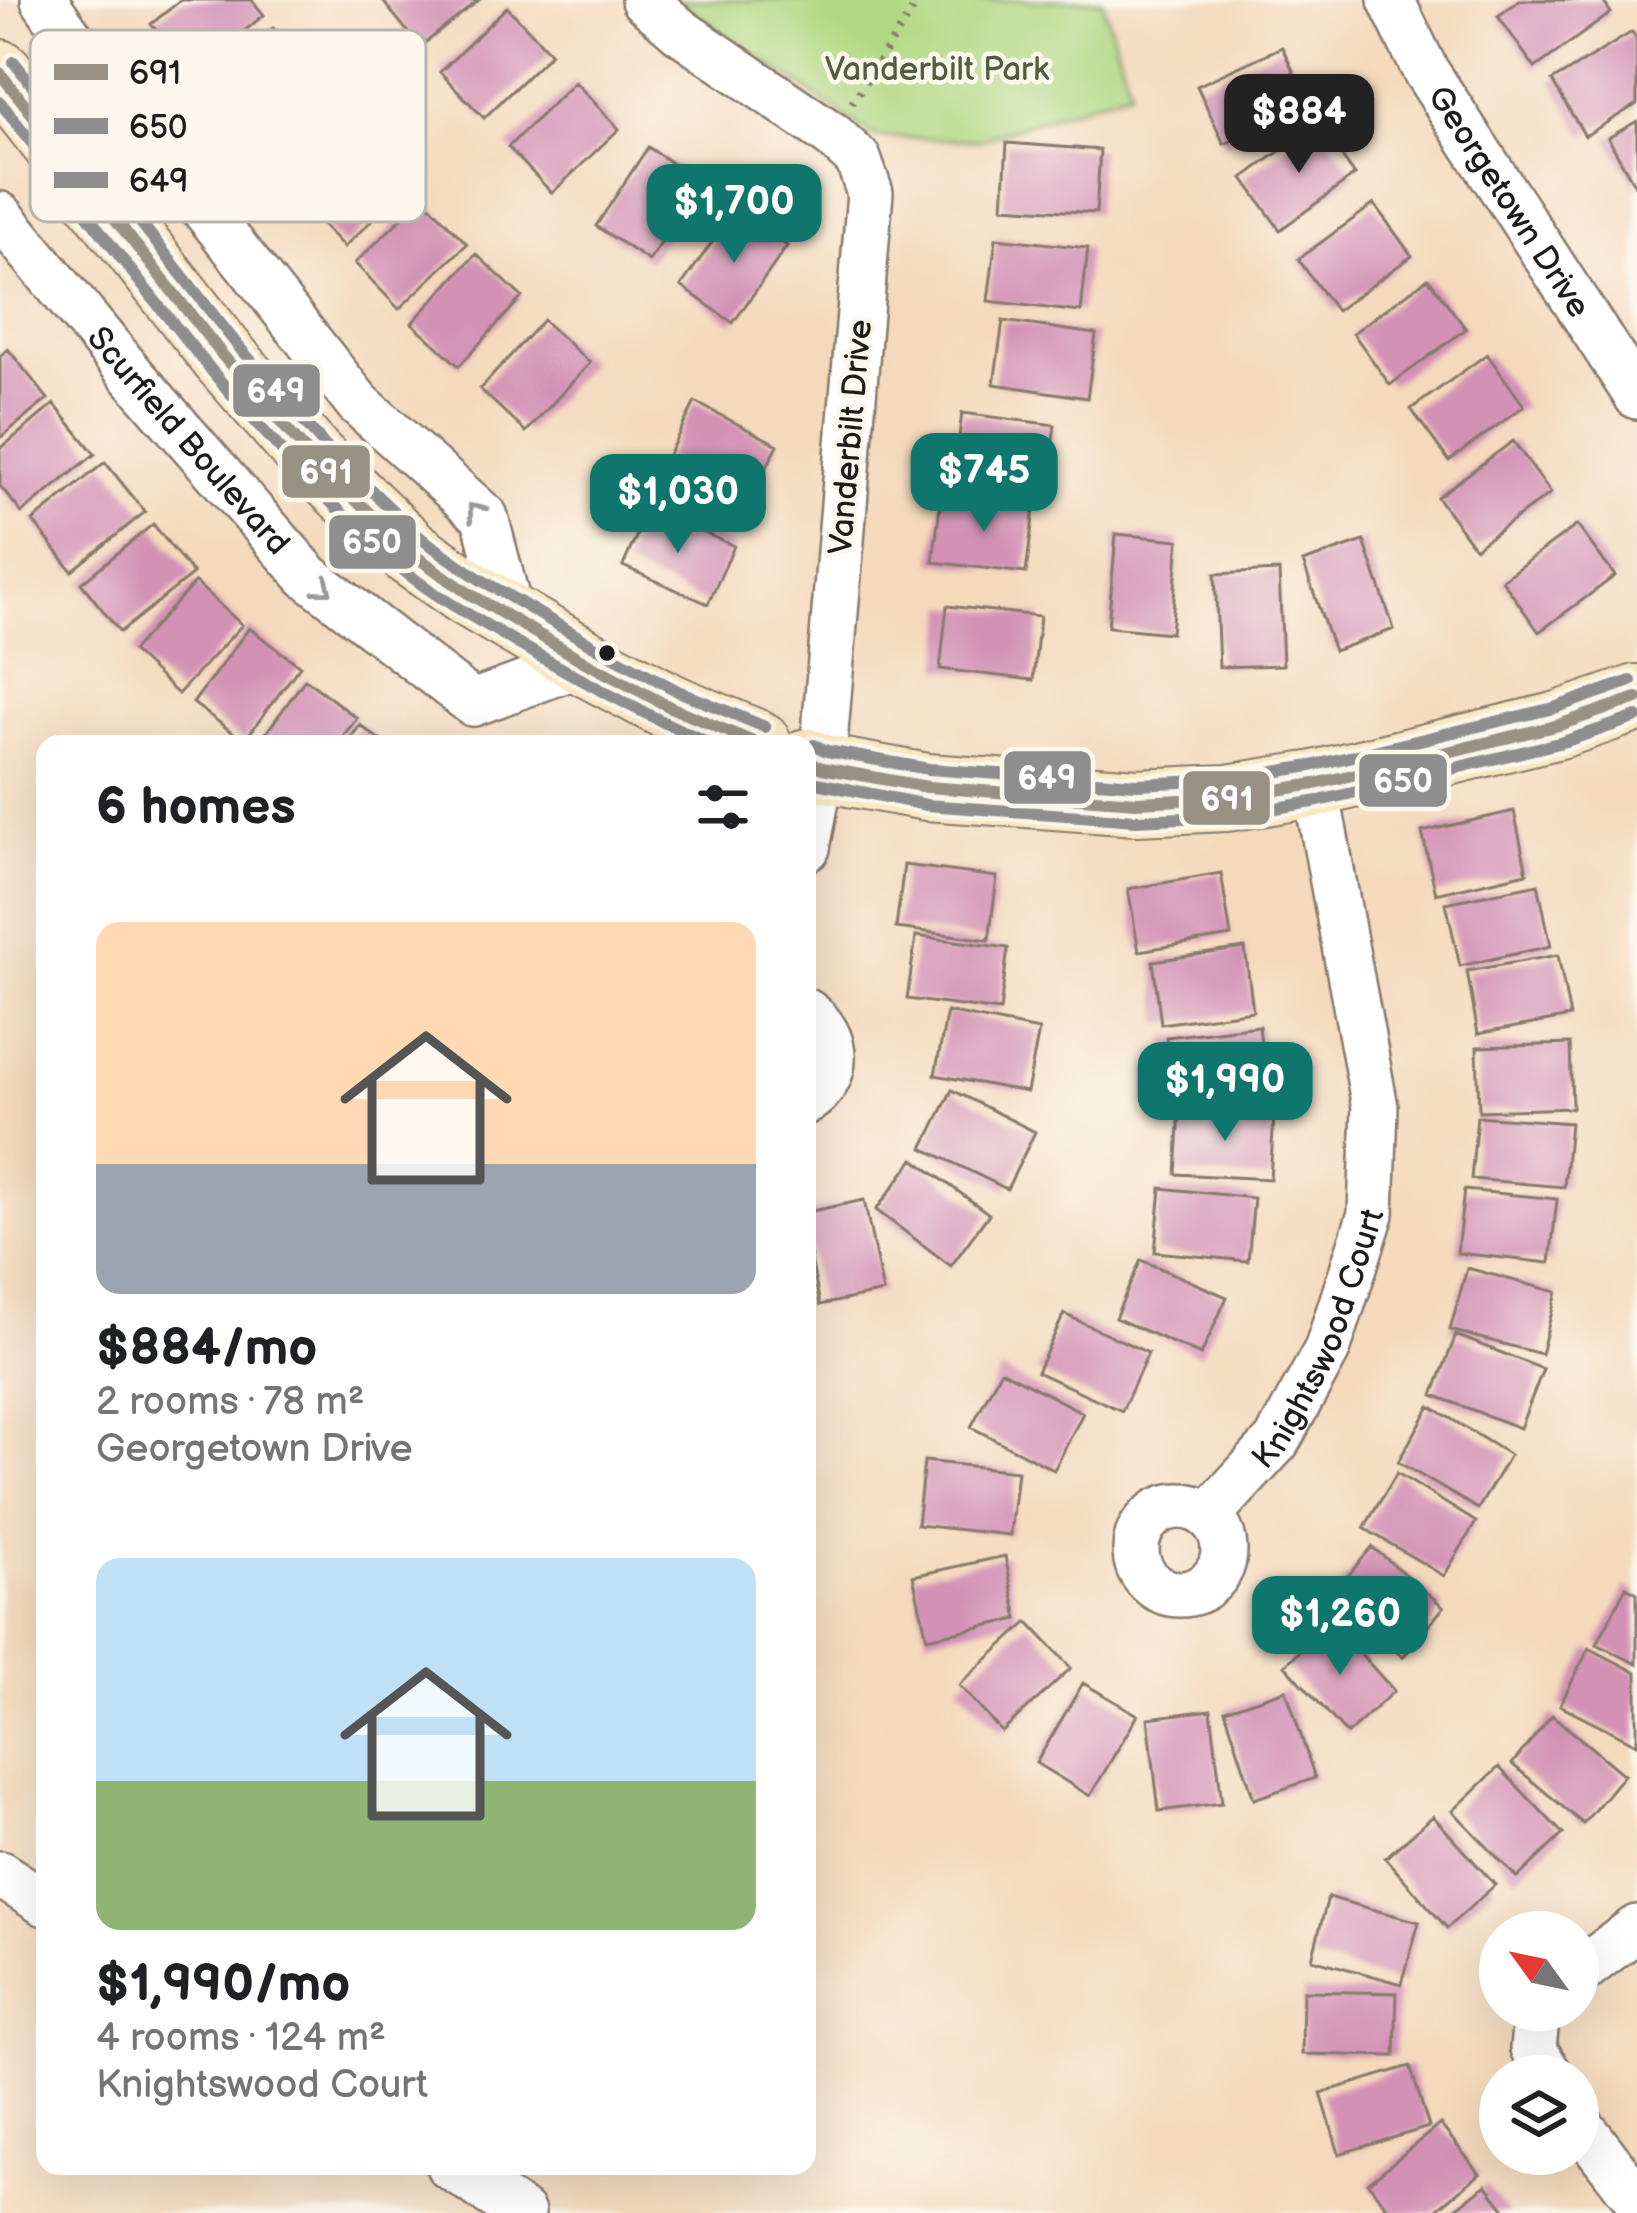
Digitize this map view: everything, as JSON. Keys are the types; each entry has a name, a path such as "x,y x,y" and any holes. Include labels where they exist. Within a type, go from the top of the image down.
{"street":[{"path":"44,0 65,30"},
{"name":"Vanderbilt Drive","path":"644,0 680,31 832,135 858,159 870,193 816,745"},
{"name":"Georgetown Drive","path":"1391,0 1425,70 1637,396"},
{"path":"0,74 30,112"},
{"name":"Scurfield Boulevard","path":"0,215 308,576 473,703 585,662"},
{"path":"117,222 311,457 411,554 585,662 670,707 737,735"},
{"path":"215,222 358,403 485,517 512,620"},
{"path":"816,765 927,787 1137,802 1227,798 1315,784 1559,725 1637,698"},
{"name":"Knightswood Court","path":"1208,1516 1277,1441 1327,1350 1371,1214 1375,1107 1315,784"},
{"path":"816,1019 831,1042 833,1064 816,1096"},
{"path":"0,1874 36,1897"},
{"path":"1599,1956 1637,1928"},
{"path":"1599,2149 1637,2199"},
{"path":"463,2175 522,2213"}],"path":[{"path":"832,135 919,0"}],"green space":[{"name":"Vanderbilt Park","path":"677,0 1102,0 1130,90 978,140 875,137"}],"building":[{"path":"181,0 252,0 264,15 245,30 156,30 151,24"},
{"path":"382,0 479,0 426,42 426,30 406,30"},
{"path":"1520,0 1602,0 1611,13 1535,68 1498,16"},
{"path":"507,7 551,53 484,118 440,72"},
{"path":"1632,32 1637,40 1637,104 1585,136 1552,81"},
{"path":"1282,47 1309,105 1224,144 1197,86"},
{"path":"575,82 619,129 552,193 508,147"},
{"path":"1637,121 1637,189 1608,138"},
{"path":"1318,123 1355,175 1280,230 1243,178"},
{"path":"1007,143 1100,150 1096,213 1003,207"},
{"path":"648,147 701,183 649,261 596,226"},
{"path":"426,201 467,244 399,309 355,263 398,222 426,222"},
{"path":"1374,204 1412,256 1336,311 1298,259"},
{"path":"735,210 787,246 733,323 681,286"},
{"path":"320,222 370,222 344,247"},
{"path":"996,238 1088,248 1081,312 988,301"},
{"path":"476,254 522,297 459,366 412,323"},
{"path":"1428,278 1466,329 1390,385 1353,333"},
{"path":"543,320 590,363 526,432 480,389"},
{"path":"1003,321 1096,334 1087,398 994,384"},
{"path":"8,349 48,399 0,438 0,356"},
{"path":"1487,354 1524,406 1449,461 1411,409"},
{"path":"695,402 778,445 749,501 666,459"},
{"path":"54,404 95,454 22,513 0,486 0,449"},
{"path":"962,413 1055,425 1046,488 954,476"},
{"path":"1513,441 1551,493 1475,548 1437,497"},
{"path":"105,462 145,512 72,571 33,521"},
{"path":"941,498 1034,509 1026,573 933,562"},
{"path":"649,508 734,546 708,604 623,566"},
{"path":"153,524 193,574 120,632 81,583"},
{"path":"1577,525 1615,576 1539,632 1502,580"},
{"path":"1116,534 1179,540 1171,633 1108,627"},
{"path":"1364,541 1394,629 1334,651 1303,562"},
{"path":"1279,571 1283,665 1219,667 1215,574"},
{"path":"195,582 242,625 178,694 132,651"},
{"path":"947,606 1040,616 1033,680 940,669"},
{"path":"249,628 300,666 248,735 236,735 193,703"},
{"path":"305,679 357,718 344,735 265,735"},
{"path":"360,725 373,735 353,735"},
{"path":"1514,811 1527,873 1436,894 1422,832"},
{"path":"904,865 997,877 989,940 896,928"},
{"path":"1221,873 1231,936 1139,951 1128,889"},
{"path":"1538,884 1551,946 1460,966 1446,903"},
{"path":"916,936 1008,948 1000,1011 907,999"},
{"path":"1245,948 1253,1011 1161,1024 1153,961"},
{"path":"1558,955 1570,1017 1478,1034 1467,971"},
{"path":"947,1012 1039,1030 1027,1092 935,1075"},
{"path":"1259,1026 1266,1089 1174,1100 1166,1037"},
{"path":"1570,1044 1572,1108 1479,1111 1477,1047"},
{"path":"952,1090 1035,1132 1007,1189 923,1148"},
{"path":"1180,1110 1274,1115 1270,1179 1176,1174"},
{"path":"1477,1116 1570,1123 1564,1187 1471,1179"},
{"path":"914,1159 989,1214 951,1266 876,1210"},
{"path":"1161,1188 1254,1198 1248,1261 1155,1252"},
{"path":"1464,1190 1557,1199 1550,1263 1457,1253"},
{"path":"864,1200 883,1292 820,1305 816,1210"},
{"path":"1141,1260 1227,1297 1201,1355 1115,1318"},
{"path":"1467,1268 1557,1292 1541,1354 1450,1330"},
{"path":"1064,1314 1148,1353 1122,1411 1037,1372"},
{"path":"1456,1335 1543,1369 1520,1428 1433,1395"},
{"path":"1001,1370 1083,1413 1054,1470 971,1427"},
{"path":"1430,1406 1510,1455 1478,1509 1398,1462"},
{"path":"924,1461 1017,1471 1010,1535 917,1525"},
{"path":"1397,1473 1476,1522 1444,1576 1364,1528"},
{"path":"1372,1547 1444,1607 1403,1657 1331,1596"},
{"path":"1005,1556 1018,1619 927,1638 913,1576"},
{"path":"1626,1587 1637,1593 1637,1664 1597,1644"},
{"path":"1028,1622 1071,1668 1002,1732 959,1685"},
{"path":"1332,1622 1394,1691 1347,1734 1285,1665"},
{"path":"1589,1648 1637,1673 1637,1744 1560,1705"},
{"path":"1083,1683 1138,1715 1090,1796 1036,1763"},
{"path":"1286,1690 1315,1778 1254,1799 1225,1710"},
{"path":"1211,1710 1222,1803 1159,1811 1148,1718"},
{"path":"1552,1715 1624,1775 1583,1824 1512,1764"},
{"path":"1499,1767 1563,1834 1517,1878 1453,1811"},
{"path":"1433,1816 1495,1885 1447,1928 1385,1858"},
{"path":"1328,1897 1419,1922 1402,1984 1312,1959"},
{"path":"1303,1991 1397,1993 1395,2056 1302,2054"},
{"path":"1410,2066 1429,2127 1339,2154 1321,2093"},
{"path":"1440,2124 1479,2173 1432,2213 1392,2213 1368,2183"},
{"path":"1486,2185 1508,2213 1450,2213"}],"transit line":[{"name":"649","path":"14,62 30,82"},
{"name":"691","path":"0,73 30,111"},
{"name":"650","path":"0,102 30,141"},
{"name":"650","path":"93,222 237,400 340,512 396,564 437,595 535,653 692,735"},
{"name":"691","path":"118,222 224,357 311,457 411,553 468,593 585,662 670,707 737,735"},
{"name":"649","path":"140,222 324,445 422,539 594,646 678,691 765,727"},
{"name":"649","path":"816,746 929,769 1137,784 1225,780 1311,766 1554,708 1631,681"},
{"name":"691","path":"816,766 927,787 1137,802 1227,798 1315,784 1559,725 1637,698"},
{"name":"650","path":"816,783 926,805 1136,820 1228,816 1319,801 1563,742 1637,717"}]}
